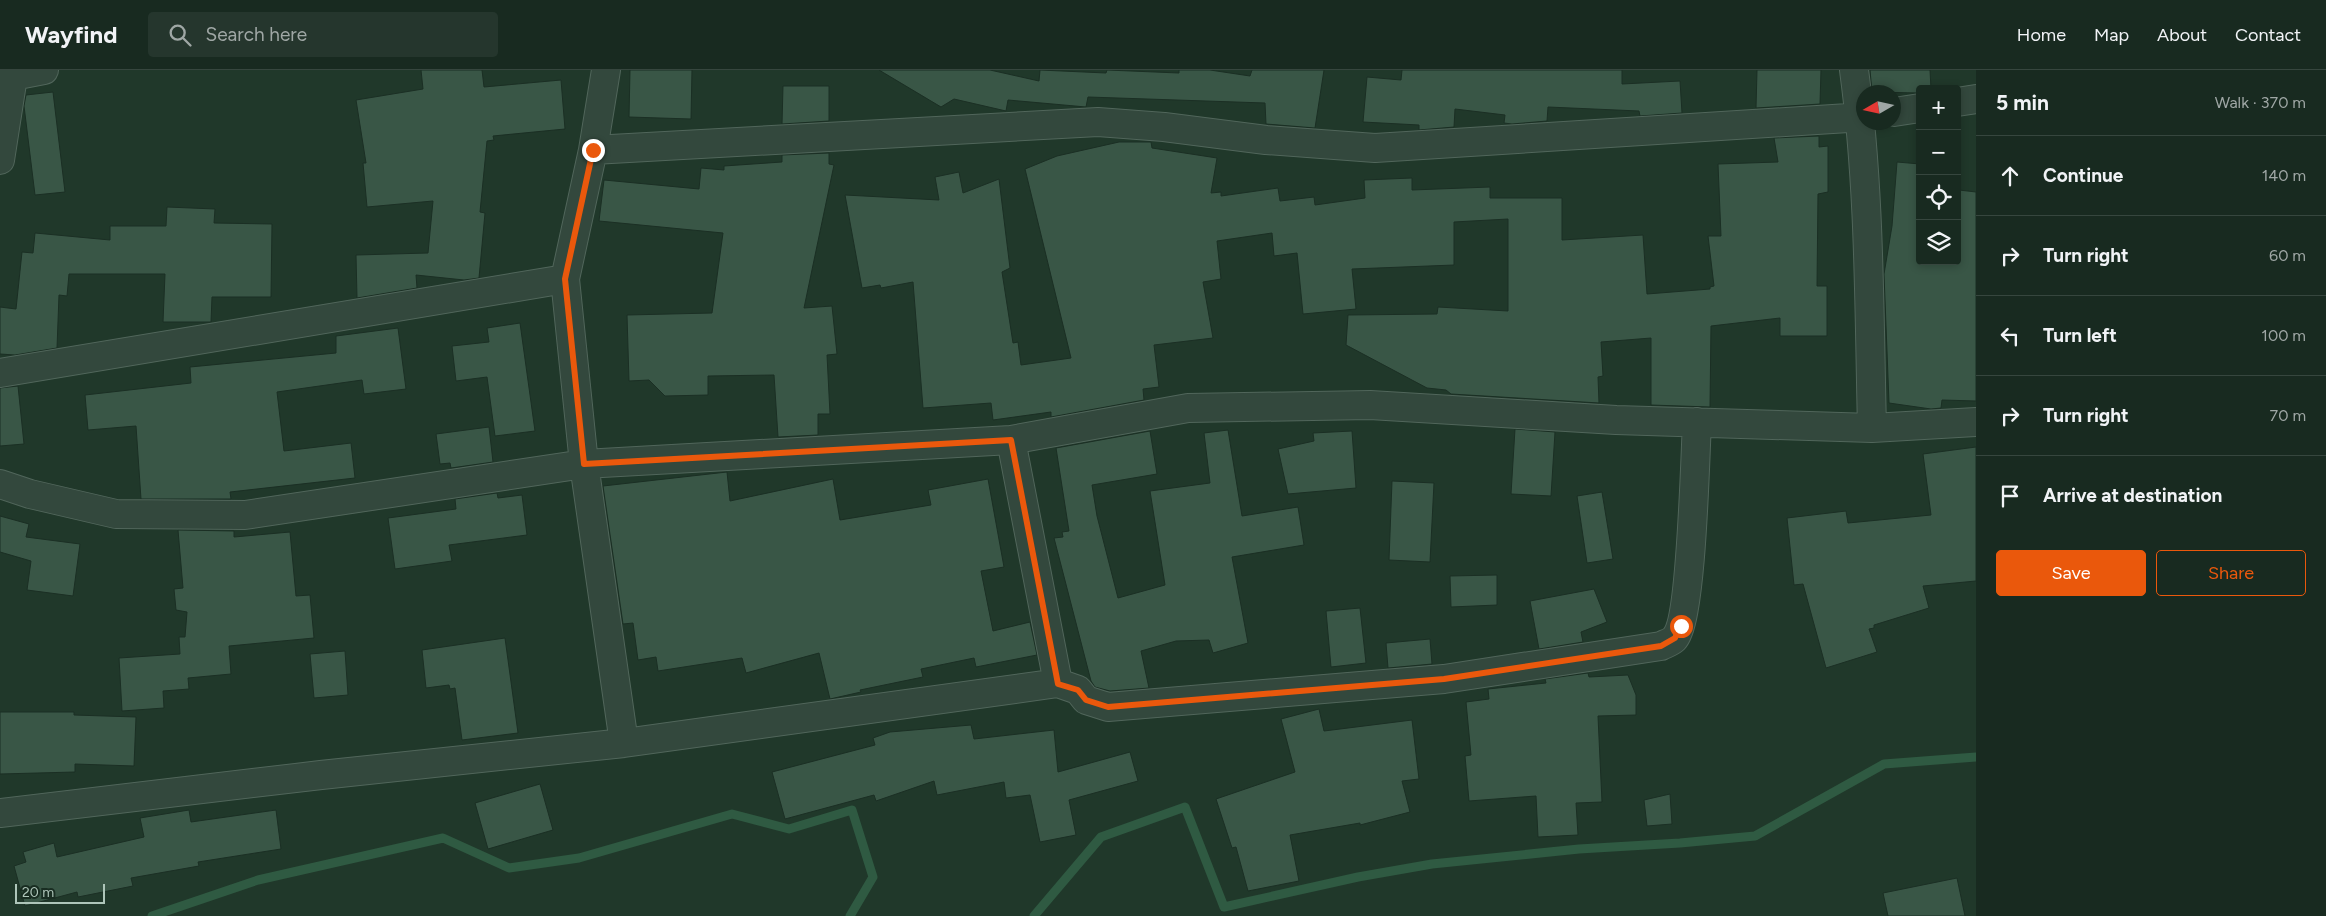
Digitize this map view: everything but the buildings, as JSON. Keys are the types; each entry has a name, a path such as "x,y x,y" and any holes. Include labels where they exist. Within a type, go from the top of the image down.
{"street":[{"path":"0,160 13,73 44,70"},
{"path":"606,70 593,150 565,279 584,464 624,743"},
{"path":"1854,70 1857,85"},
{"path":"1961,102 1976,100"},
{"path":"1901,111 1916,109"},
{"path":"593,150 1098,122 1164,127 1266,140 1375,148 1856,117"},
{"path":"1862,130 1872,428"},
{"path":"0,373 565,279"},
{"path":"0,484 30,494 116,514 245,515 584,464 1011,440 1188,408 1370,405 1616,420 1872,428 1976,422"},
{"path":"0,813 321,775 624,743 1058,684 1078,690 1086,700 1108,707 1444,679 1661,646 1675,638 1681,626 1691,561 1697,422"},
{"path":"1011,440 1058,684"}],"waterway":[{"path":"1034,916 1101,837 1185,807 1224,907 1358,877 1432,864 1579,849 1755,836 1884,764 1976,757"},
{"path":"152,916 258,880 443,838 509,868 579,858 732,814 789,829 852,810 873,877 850,916"}],"route":[{"path":"593,150 565,279 584,464 1011,440 1058,684 1078,690 1086,700 1108,707 1444,679 1661,646 1675,638 1681,626"}]}
